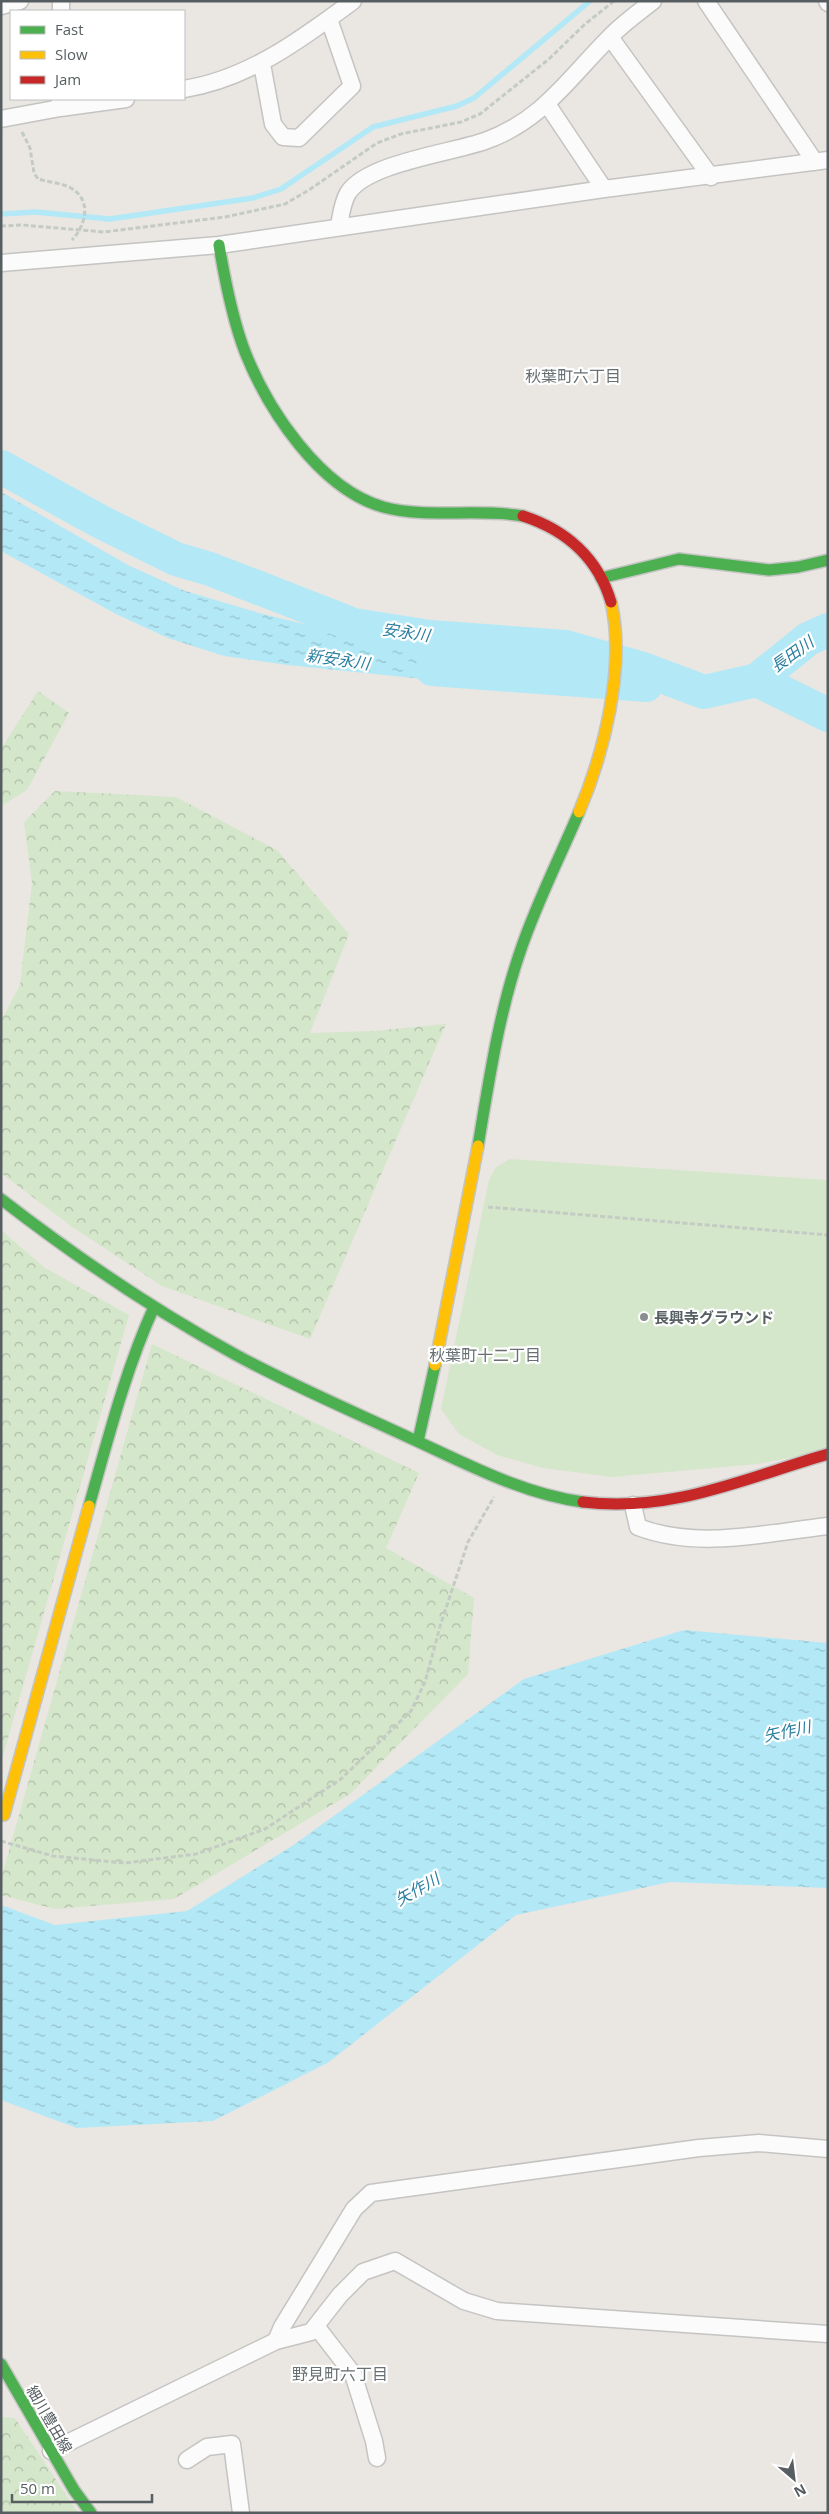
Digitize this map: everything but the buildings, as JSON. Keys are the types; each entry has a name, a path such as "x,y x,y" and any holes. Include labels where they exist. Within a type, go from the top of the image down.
{"street":[{"path":"1,6 20,1"},
{"path":"185,89 206,86 262,64 353,1"},
{"path":"339,226 342,207 348,193 361,180 390,167 486,141 521,122 547,104 610,37 653,1"},
{"path":"1,263 219,244 604,189 711,177 821,161 706,1"},
{"path":"262,64 273,124 283,137 299,138 352,86 329,19"},
{"path":"610,37 711,177"},
{"path":"7,118 60,104 113,100"},
{"path":"547,104 604,189"},
{"path":"219,244 228,295 247,355 273,404 304,450 338,484 366,502 383,507 420,512 508,513 556,529 583,550 601,578 610,601 616,642 611,702 590,782 514,971 500,1028 468,1203 418,1441"},
{"path":"601,578 621,576 650,565 681,559 748,569 779,570 828,560"},
{"path":"1,1199 62,1247 154,1307 272,1374 503,1481 563,1500 633,1505 682,1498 828,1454"},
{"path":"2,1820 116,1410 154,1307"},
{"path":"633,1505 638,1527 675,1537 708,1539 828,1526"},
{"path":"276,2341 282,2327 349,2217 371,2193 699,2148 759,2143 828,2149"},
{"path":"51,2451 276,2341 311,2332 340,2295 363,2272 394,2261 464,2302 497,2311 828,2334"},
{"path":"316,2326 353,2374 377,2458"},
{"name":"細川豊田線","path":"1,2364 74,2490 91,2513"},
{"path":"187,2460 208,2447 232,2444 241,2513"}],"path":[{"path":"1,226 22,225 104,232 225,217 285,204 309,190 377,143 401,134 461,122 480,114 549,59 584,25 614,1"},
{"path":"7,118 30,148 34,173 38,179 70,188 81,198 86,210 81,231"},
{"path":"503,1210 828,1235"},
{"path":"1,1841 52,1856 125,1863 196,1854 265,1829 341,1779 411,1711 426,1682 441,1623 468,1542 503,1481"}],"green space":[{"path":"38,691 69,713 27,790 1,806 1,749"},
{"path":"55,791 176,797 277,850 349,934 310,1033 374,1031 446,1024 310,1339 162,1286 71,1226 1,1173 1,1021 20,985 32,883 24,822"},
{"name":"長興寺グラウンド","path":"510,1159 828,1180 828,1451 757,1464 612,1477 543,1468 497,1455 459,1434 441,1409 489,1180 496,1167"},
{"path":"1,1230 45,1268 129,1315 1,1763"},
{"path":"152,1344 419,1473 386,1548 474,1598 468,1674 350,1794 174,1899 55,1909 1,1895 1,1879"},
{"path":"1,2417 15,2418 78,2513 1,2513"}],"water":[{"path":"1,492 128,565 185,591 259,613 341,633 455,648 490,686 288,665 224,656 168,638 116,614 1,551"},
{"name":"矢作川","path":"684,1630 828,1643 828,1888 670,1882 516,1915 329,2062 213,2121 77,2128 1,2100 1,1905 55,1925 187,1911 292,1846 524,1679"}],"waterway":[{"path":"1,214 35,212 110,219 253,198 281,189 373,127 457,106 474,98 590,1"},
{"name":"安永川","path":"1,467 101,522 176,559 210,569 354,625 430,637 566,647 640,668 704,692 757,680 828,715"},
{"name":"長田川","path":"757,680 808,639 828,630"},
{"name":"新安永川","path":"432,669 646,685"}],"traffic: fast":[{"path":"219,245 226,286 236,326 255,375 282,422 318,465 338,483 360,498 400,511 488,513 523,516"},
{"path":"601,578 679,559 769,570 798,567 828,560"},
{"path":"478,1146 495,1046 513,973 534,914 579,812"},
{"path":"1,1199 58,1242 145,1301 205,1338 257,1366 494,1476 538,1492 583,1502"},
{"path":"89,1506 126,1380 154,1307"},
{"path":"418,1441 435,1365"},
{"path":"1,2364 74,2490 91,2513"}],"traffic: slow":[{"path":"579,812 597,763 610,709 616,654 615,627 611,602"},
{"path":"435,1365 478,1146"},
{"path":"4,1815 89,1506"}],"traffic: jam":[{"path":"523,516 553,529 578,548 598,572 611,602"},
{"path":"583,1502 647,1503 678,1498 737,1483 828,1454"}],"place":[{"name":"長興寺グラウンド","path":"644,1317"}],"district":[{"name":"秋葉町六丁目","path":"573,376"},
{"name":"秋葉町十二丁目","path":"485,1355"},
{"name":"野見町六丁目","path":"340,2374"}]}
